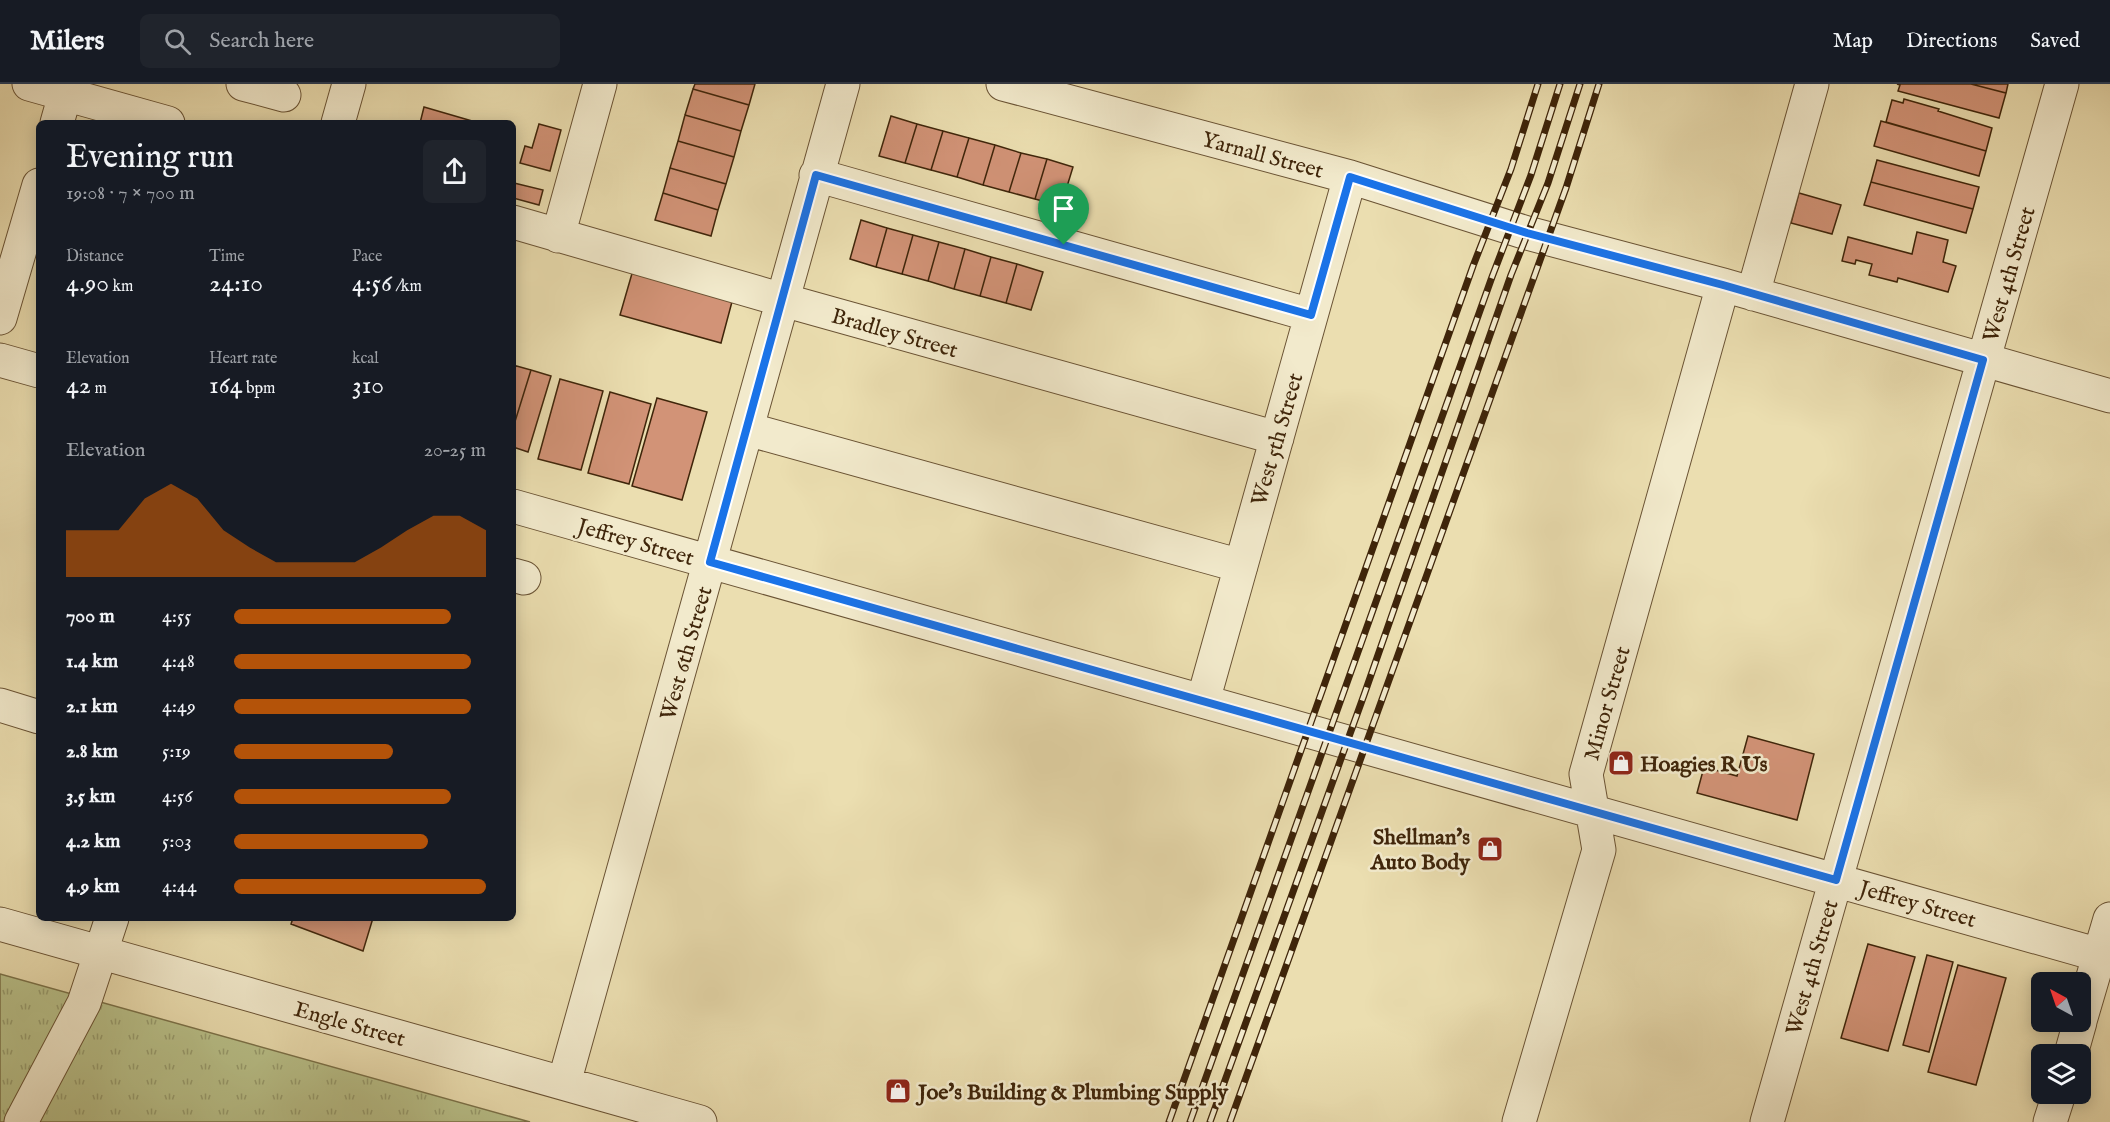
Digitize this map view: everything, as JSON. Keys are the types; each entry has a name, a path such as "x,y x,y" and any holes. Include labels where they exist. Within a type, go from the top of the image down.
{"street":[{"path":"29,84 64,101 154,120"},
{"path":"243,84 284,95"},
{"path":"339,120 349,84"},
{"path":"558,236 600,84"},
{"name":"West 6th Street","path":"564,1083 843,84"},
{"name":"Yarnall Street","path":"1003,84 1350,177 1527,233 1738,289 2110,396"},
{"name":"Minor Street","path":"1519,1122 1599,850 1586,774 1738,289 1812,84"},
{"name":"West 4th Street","path":"1767,1122 2062,84"},
{"path":"816,175 1311,315"},
{"name":"West 5th Street","path":"1203,701 1350,177"},
{"path":"0,318 36,196"},
{"name":"Bradley Street","path":"516,223 1277,438"},
{"path":"0,360 36,370"},
{"path":"747,429 1241,566"},
{"name":"Jeffrey Street","path":"516,507 2105,956"},
{"path":"0,705 36,716"},
{"path":"2091,992 2105,956 2110,919"},
{"path":"21,1122 84,1003 111,921"},
{"name":"Engle Street","path":"0,924 700,1122"},
{"path":"2050,1122 2056,1104"}],"green space":[{"path":"0,974 530,1122 0,1122"}],"building":[{"path":"695,84 755,84 749,105 693,89"},
{"path":"1897,84 1971,84 2006,93 1999,118 1898,91 1900,85"},
{"path":"1971,84 2008,84 2006,93"},
{"path":"693,89 749,105 741,131 685,115"},
{"path":"1904,99 1992,128 1986,151 1886,122 1892,100 1903,103"},
{"path":"424,107 469,120 421,120"},
{"path":"685,115 741,131 734,157 678,141"},
{"path":"891,116 917,124 905,163 879,156"},
{"path":"1881,121 1986,151 1979,176 1874,146"},
{"path":"539,124 561,130 550,171 520,163 525,146 532,148"},
{"path":"917,124 943,131 931,170 905,163"},
{"path":"943,131 969,138 957,177 931,170"},
{"path":"969,138 995,145 983,185 957,177"},
{"path":"678,141 734,157 726,184 670,168"},
{"path":"995,145 1021,153 1009,192 983,185"},
{"path":"1021,153 1047,159 1035,199 1009,192"},
{"path":"1047,159 1073,167 1061,206 1035,199"},
{"path":"1877,160 1979,187 1973,209 1871,182"},
{"path":"670,168 726,184 718,210 663,193"},
{"path":"1871,182 1973,209 1966,233 1864,205"},
{"path":"516,183 543,190 539,205 516,199"},
{"path":"663,193 718,210 711,236 655,220"},
{"path":"1799,193 1841,205 1832,234 1791,223"},
{"path":"861,220 887,228 876,267 850,259"},
{"path":"887,228 913,235 902,274 876,267"},
{"path":"1917,232 1948,240 1943,262 1956,266 1948,292 1898,278 1897,282 1869,275 1872,264 1856,260 1855,264 1842,261 1848,237 1912,254"},
{"path":"913,235 939,242 928,281 902,274"},
{"path":"939,242 965,249 954,289 928,281"},
{"path":"965,249 991,257 980,296 954,289"},
{"path":"991,257 1017,264 1006,303 980,296"},
{"path":"1017,264 1043,272 1031,310 1006,303"},
{"path":"633,270 733,298 721,343 620,315"},
{"path":"516,366 531,370 516,418"},
{"path":"531,370 551,376 528,452 516,448 516,418"},
{"path":"560,379 603,391 581,470 538,459"},
{"path":"610,392 651,404 629,484 588,473"},
{"path":"657,398 707,412 682,500 632,486"},
{"path":"1748,736 1814,754 1797,820 1697,793 1704,767 1737,776"},
{"path":"292,921 372,921 363,951 291,924"},
{"path":"1868,944 1915,957 1888,1051 1841,1038"},
{"path":"1927,955 1953,962 1929,1052 1903,1045"},
{"path":"1958,965 2006,978 1976,1085 1928,1072"}],"railway":[{"path":"1169,1122 1473,266 1511,169 1538,84"},
{"path":"1190,1122 1492,277 1531,175 1560,84"},
{"path":"1210,1122 1364,695 1511,275 1548,183 1580,84"},
{"path":"1230,1122 1566,188 1599,84"}],"place":[{"name":"Hoagies R Us","path":"1621,763"},
{"name":"Shellman's Auto Body","path":"1490,849"},
{"name":"Joe's Building & Plumbing Supply","path":"898,1091"}],"route":[{"path":"816,175 1064,245 1311,315 1350,177 1527,233 1723,285 1983,360 1836,880 710,562 816,175"}]}
